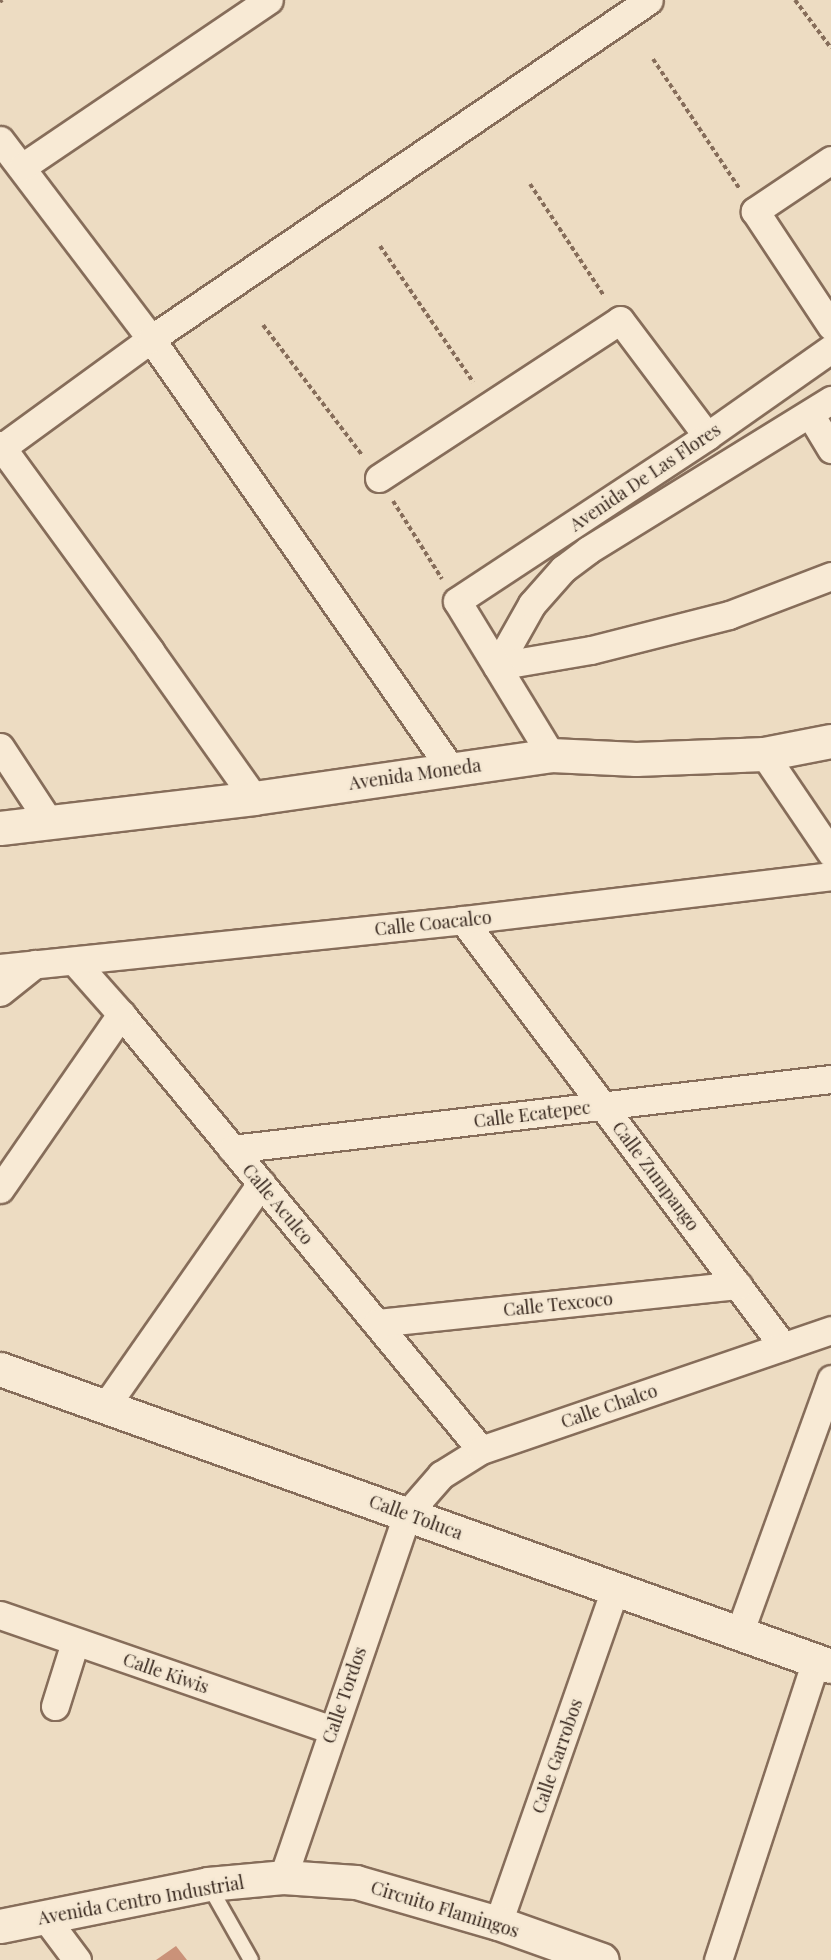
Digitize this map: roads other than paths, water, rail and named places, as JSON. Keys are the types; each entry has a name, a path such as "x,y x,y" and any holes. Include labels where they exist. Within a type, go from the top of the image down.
{"main road":[{"name":"Avenida Moneda","path":"0,828 254,798 551,755 636,759 764,754 831,741"},
{"name":"Calle Toluca","path":"0,1369 740,1631 824,1663"},
{"name":"Circuito Flamingos","path":"283,1877 356,1882 498,1923 602,1960"},
{"name":"Avenida Centro Industrial","path":"0,1926 208,1884 283,1877"}],"street":[{"path":"22,167 269,0"},
{"path":"254,798 150,651 1,448 151,339 632,5"},
{"path":"0,140 151,339 451,769"},
{"path":"831,160 755,211 831,326"},
{"path":"379,478 620,321 707,436"},
{"name":"Avenida De Las Flores","path":"497,666 457,602 707,436 831,349"},
{"path":"756,402 780,432"},
{"path":"497,666 532,604 563,569 588,550 820,407 831,449"},
{"path":"497,666 591,650 729,615 831,576"},
{"path":"497,666 551,755"},
{"path":"0,747 50,823"},
{"path":"764,754 831,853"},
{"name":"Calle Coacalco","path":"0,968 463,920 831,876"},
{"name":"Calle Zumpango","path":"463,920 783,1346"},
{"name":"Calle Aculco","path":"74,961 121,1014 481,1450"},
{"path":"0,992 34,964"},
{"path":"0,1189 121,1014"},
{"name":"Calle Ecatepec","path":"232,1149 831,1079"},
{"path":"105,1407 261,1184"},
{"name":"Calle Texcoco","path":"377,1323 738,1285"},
{"name":"Calle Chalco","path":"407,1514 441,1475 481,1450 831,1330"},
{"path":"740,1631 831,1379"},
{"name":"Calle Tordos","path":"283,1877 407,1514"},
{"name":"Calle Garrobos","path":"498,1923 615,1588"},
{"name":"Calle Kiwis","path":"0,1615 332,1730"},
{"path":"55,1706 75,1642"},
{"path":"718,1960 824,1663"},
{"path":"44,1916 77,1960"}],"lane":[{"path":"208,1884 251,1960"}]}
